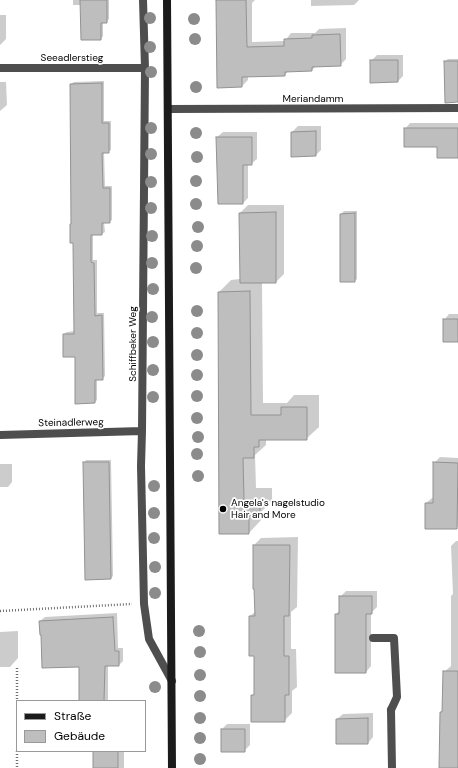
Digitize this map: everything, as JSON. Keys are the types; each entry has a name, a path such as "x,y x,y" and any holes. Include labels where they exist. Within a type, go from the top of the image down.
{"main road":[{"name":"Schiffbeker Weg","path":"167,0 172,768"}],"street":[{"name":"Schiffbeker Weg","path":"143,0 145,68 141,466 144,604 149,639 172,681"},
{"name":"Seeadlerstieg","path":"0,68 145,68"},
{"name":"Meriandamm","path":"168,109 458,108"},
{"name":"Steinadlerweg","path":"0,434 142,431"},
{"path":"373,638 394,638 397,697 390,710 392,768"}],"path":[{"path":"0,611 144,604"},
{"path":"17,668 17,700"},
{"path":"17,752 17,768"}],"building":[{"path":"80,0 107,0 107,23 101,23 101,40 81,40"},
{"path":"216,0 246,0 247,47 284,46 284,39 312,38 312,35 340,34 341,66 312,67 312,71 285,72 285,76 242,77 242,87 217,88"},
{"path":"370,60 398,60 398,82 370,83"},
{"path":"444,61 458,61 458,102 445,103"},
{"path":"102,83 102,123 109,123 109,153 102,153 103,188 110,188 110,223 102,223 102,235 91,235 91,262 94,263 95,316 102,315 103,380 95,380 95,403 75,404 75,357 63,357 63,334 74,334 73,243 70,243 70,84"},
{"path":"404,128 458,128 458,158 437,158 437,147 404,147"},
{"path":"316,131 316,156 291,157 291,132"},
{"path":"216,137 252,137 252,165 243,165 243,204 218,204"},
{"path":"276,212 276,283 240,283 239,213"},
{"path":"355,213 355,282 340,282 340,214"},
{"path":"250,291 251,415 281,415 281,407 307,407 307,440 259,440 259,447 254,447 254,458 243,458 244,500 260,500 260,515 249,515 249,534 219,534 218,292"},
{"path":"443,319 458,319 458,342 443,342"},
{"path":"83,462 109,462 111,579 85,580"},
{"path":"433,462 458,463 457,529 425,529 425,503 433,503"},
{"path":"253,545 290,545 289,616 284,616 284,656 289,656 289,695 285,695 285,722 251,722 251,695 254,695 254,656 249,656 249,616 255,616 253,589"},
{"path":"339,596 372,596 372,614 366,614 366,673 335,673 335,614 339,614"},
{"path":"113,617 115,651 119,651 119,666 105,666 104,700 79,700 79,667 42,668 39,621"},
{"path":"443,671 458,671 458,768 439,768 440,712 442,712"},
{"path":"368,718 368,744 336,744 336,719"},
{"path":"221,729 245,729 245,752 221,752"},
{"path":"93,752 118,752 118,768 93,768"}],"place":[{"name":"Angela's nagelstudio Hair and More","path":"223,509"}]}
